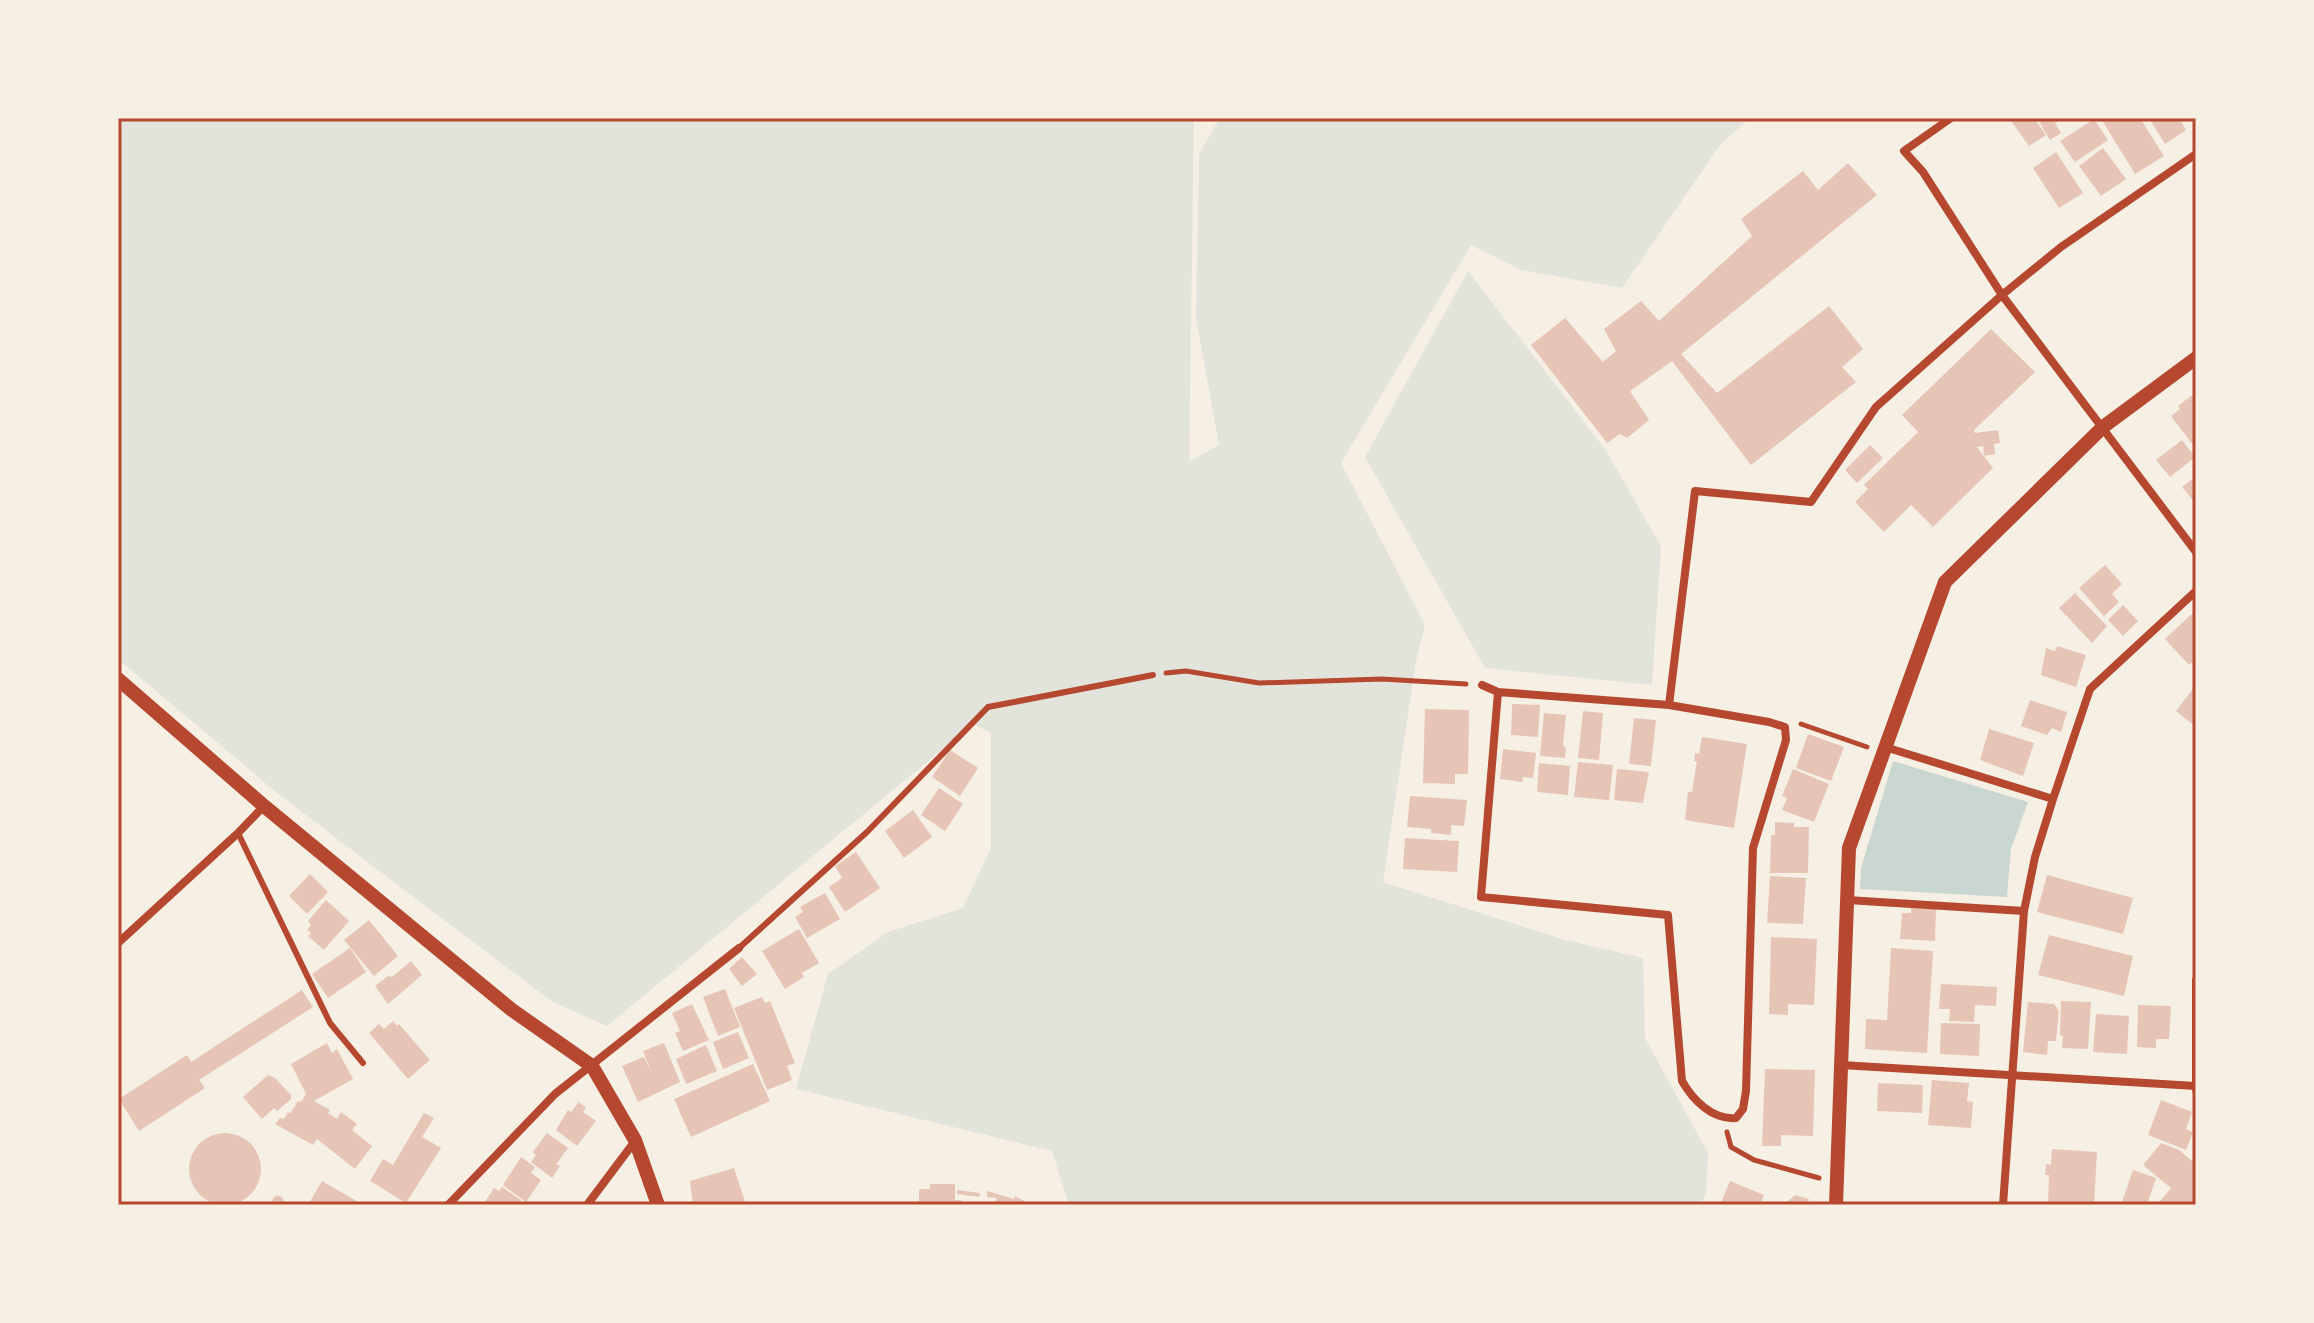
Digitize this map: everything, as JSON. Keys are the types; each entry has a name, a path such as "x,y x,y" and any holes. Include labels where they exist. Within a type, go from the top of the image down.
{"street":[{"path":"1951,118 1904,151 1923,172 2002,295 2196,552"},
{"path":"1669,705 1695,491 1811,502 1876,407 2061,247 2196,154"},
{"path":"1836,1205 1849,848 1945,582 2103,427 2196,358"},
{"path":"2003,1205 2024,911 2035,857 2053,799 2090,689 2196,591"},
{"path":"118,679 264,806 512,1010 592,1066 635,1140 658,1205"},
{"path":"1482,685 1498,692 1669,705 1785,727 1786,740 1753,848 1746,1091 1743,1109 1736,1118 1723,1119 1707,1109 1690,1094 1682,1081 1668,915 1481,897 1498,692"},
{"path":"1884,750 2053,799"},
{"path":"118,943 264,806"},
{"path":"1847,900 2024,911"},
{"path":"448,1205 555,1094 739,948"},
{"path":"1841,1065 2195,1088 2196,980"},
{"path":"587,1205 635,1140"}],"lane":[{"path":"739,948 867,832 988,707 1153,675"},
{"path":"238,833 330,1023 363,1063"}],"path":[{"path":"1153,675 1186,671 1259,683 1382,679 1482,685"},
{"path":"1798,723 1884,750"},
{"path":"1731,1147 1754,1160 1838,1183"}],"shaded area":[{"path":"118,118 1203,118 1194,119 1189,462 1219,445 1196,318 1199,154 1220,118 1750,118 1720,145 1622,288 1521,270 1471,245 1341,463 1425,625 1416,661 1383,882 1565,940 1643,958 1645,1038 1708,1153 1706,1194 1700,1205 1069,1205 1052,1151 796,1089 828,974 888,932 963,908 991,848 991,733 973,724 607,1026 551,1001 282,797 118,659"},
{"path":"1468,271 1605,449 1661,546 1652,685 1485,668 1365,457"},
{"path":"1893,761 2028,802 2011,849 2007,897 1860,889 1861,868"}],"building":[{"path":"2009,118 2034,118 2046,135 2029,146"},
{"path":"2037,118 2064,118 2055,123 2061,133 2050,140"},
{"path":"2109,118 2140,118 2164,156 2135,174 2103,122"},
{"path":"2149,118 2179,118 2186,130 2165,144"},
{"path":"2094,119 2108,140 2075,162 2060,141"},
{"path":"2103,148 2126,179 2101,196 2079,166"},
{"path":"2056,152 2083,193 2059,208 2033,168"},
{"path":"1848,163 1877,195 1681,354 1717,393 1829,306 1863,349 1842,367 1856,382 1751,465 1672,361 1630,391 1649,420 1627,438 1620,434 1607,443 1531,345 1565,318 1603,362 1616,351 1604,329 1641,301 1659,321 1752,236 1741,219 1803,171 1818,190"},
{"path":"1991,329 2035,372 1974,430 1975,433 1998,430 2000,443 1994,444 1995,454 1984,456 1983,446 1977,447 1993,468 1933,527 1911,505 1884,532 1855,502 1868,489 1864,485 1918,432 1902,415"},
{"path":"2196,392 2196,449 2171,416"},
{"path":"2182,440 2195,457 2170,477 2156,460"},
{"path":"1870,445 1883,458 1857,483 1845,470"},
{"path":"2196,476 2196,504 2182,487"},
{"path":"2105,565 2122,584 2112,594 2119,602 2104,616 2079,588"},
{"path":"2075,593 2107,626 2092,643 2059,608"},
{"path":"2123,605 2138,621 2123,636 2108,620"},
{"path":"2196,610 2196,664 2194,661 2189,665 2165,639"},
{"path":"2057,646 2086,655 2076,687 2041,675 2046,648 2055,651"},
{"path":"2196,685 2196,727 2176,711"},
{"path":"2030,700 2067,712 2061,732 2052,728 2047,735 2021,726"},
{"path":"1512,704 1540,705 1538,737 1511,735"},
{"path":"1425,709 1469,710 1468,774 1455,774 1455,784 1423,783"},
{"path":"1583,711 1603,713 1599,760 1578,758"},
{"path":"1544,713 1566,715 1565,758 1540,756"},
{"path":"1634,718 1656,720 1651,766 1629,764"},
{"path":"1989,729 2034,743 2023,776 1980,760"},
{"path":"1808,734 1844,747 1831,781 1796,768"},
{"path":"1702,737 1747,744 1734,828 1685,820 1688,792 1692,792 1697,761 1694,761 1695,753 1699,754"},
{"path":"1503,749 1536,753 1533,778 1523,777 1522,782 1500,779"},
{"path":"950,750 978,768 960,796 932,777"},
{"path":"1578,762 1613,765 1609,800 1574,797"},
{"path":"1539,763 1570,766 1568,795 1537,792"},
{"path":"1617,769 1649,772 1643,803 1614,800"},
{"path":"1793,769 1829,784 1814,822 1782,810 1787,798 1782,796"},
{"path":"939,788 963,804 945,831 921,815"},
{"path":"1410,796 1467,800 1464,826 1451,825 1451,835 1407,827"},
{"path":"913,810 932,837 904,858 885,831"},
{"path":"1775,822 1809,827 1808,873 1770,873 1771,835 1775,835"},
{"path":"1405,838 1459,841 1457,872 1403,869"},
{"path":"856,852 880,888 845,912 829,887 842,878 835,866"},
{"path":"310,874 328,892 307,914 289,896"},
{"path":"2047,875 2133,898 2123,934 2037,912"},
{"path":"1770,876 1806,878 1803,924 1767,923"},
{"path":"825,893 840,919 807,938 795,917 803,912 800,907"},
{"path":"326,900 349,921 324,950 308,936 311,933 307,930 311,925 308,921"},
{"path":"1911,908 1936,909 1935,941 1900,939 1902,913 1911,913"},
{"path":"369,920 398,956 374,976 344,940"},
{"path":"799,929 819,963 785,989 762,951"},
{"path":"2049,935 2133,956 2124,996 2038,975"},
{"path":"1771,937 1817,939 1814,1005 1788,1004 1788,1015 1769,1014"},
{"path":"350,948 366,972 328,998 312,974"},
{"path":"1891,948 1933,951 1927,1053 1865,1049 1866,1019 1887,1020"},
{"path":"742,957 757,974 742,986 729,969"},
{"path":"411,961 422,975 388,1004 375,986"},
{"path":"1941,984 1997,987 1996,1006 1975,1005 1974,1022 1949,1021 1950,1009 1939,1009"},
{"path":"725,989 740,1027 718,1036 703,997"},
{"path":"302,990 313,1007 199,1080 205,1088 139,1131 119,1099 187,1055 191,1062"},
{"path":"762,997 765,1003 770,1001 795,1063 787,1066 792,1080 767,1090 734,1008"},
{"path":"2061,1001 2091,1002 2088,1049 2062,1048"},
{"path":"2028,1002 2054,1004 2059,1011 2056,1041 2048,1041 2047,1055 2023,1052"},
{"path":"692,1004 709,1040 683,1051 675,1033 680,1031 672,1013"},
{"path":"2138,1005 2171,1006 2169,1039 2156,1039 2156,1048 2137,1047"},
{"path":"2096,1014 2129,1016 2127,1054 2093,1052"},
{"path":"393,1021 430,1060 408,1079 369,1033 379,1024 384,1029"},
{"path":"1941,1023 1980,1024 1979,1056 1940,1054"},
{"path":"738,1032 749,1058 723,1069 713,1042"},
{"path":"327,1043 332,1053 337,1049 353,1079 314,1101 330,1110 328,1113 337,1119 341,1112 357,1124 352,1130 372,1146 355,1169 317,1139 313,1145 275,1124 280,1118 284,1119 288,1112 290,1114 306,1094 291,1064"},
{"path":"664,1043 680,1082 638,1102 622,1066 644,1057 652,1073 643,1051"},
{"path":"706,1045 717,1071 686,1084 676,1059"},
{"path":"753,1064 770,1101 691,1137 674,1099"},
{"path":"1765,1069 1815,1070 1813,1136 1781,1135 1781,1146 1762,1146"},
{"path":"268,1075 275,1078 291,1095 291,1099 262,1119 243,1097"},
{"path":"1932,1080 1969,1083 1967,1101 1973,1102 1971,1128 1928,1125"},
{"path":"1878,1083 1923,1085 1922,1113 1877,1111"},
{"path":"2161,1100 2192,1112 2186,1129 2193,1132 2186,1150 2148,1135"},
{"path":"579,1102 586,1108 583,1112 596,1121 577,1146 556,1130 568,1110 571,1112"},
{"path":"424,1113 434,1118 422,1137 441,1148 406,1203 370,1181 383,1159 393,1165"},
{"path":"225,1133 245,1139 255,1149 261,1169 255,1189 245,1199 225,1205 205,1199 195,1189 189,1169 195,1149 205,1139"},
{"path":"547,1133 568,1148 556,1164 560,1166 552,1178 531,1162 536,1155 533,1152"},
{"path":"2161,1143 2179,1150 2192,1161 2196,1156 2196,1205 2157,1205 2171,1188 2143,1165"},
{"path":"2052,1149 2097,1152 2094,1205 2048,1205 2049,1175 2045,1175 2046,1164 2051,1165"},
{"path":"521,1157 535,1167 531,1173 541,1180 526,1202 503,1185"},
{"path":"734,1168 746,1205 693,1205 690,1181"},
{"path":"2133,1170 2156,1178 2147,1205 2121,1205"},
{"path":"322,1181 358,1202 356,1205 308,1205"},
{"path":"1730,1181 1764,1195 1760,1205 1720,1205"},
{"path":"930,1184 955,1184 955,1200 961,1200 961,1205 915,1205 914,1202 919,1201 919,1189 930,1189"},
{"path":"502,1187 521,1200 518,1205 483,1205 494,1188 499,1191"},
{"path":"957,1190 980,1193 979,1197 957,1194"},
{"path":"987,1191 1014,1199 1015,1196 1026,1202 1025,1205 1006,1205 995,1202 997,1198 987,1197"},
{"path":"278,1195 284,1201 278,1207 272,1201"},
{"path":"1795,1195 1809,1199 1807,1205 1784,1205"}]}
